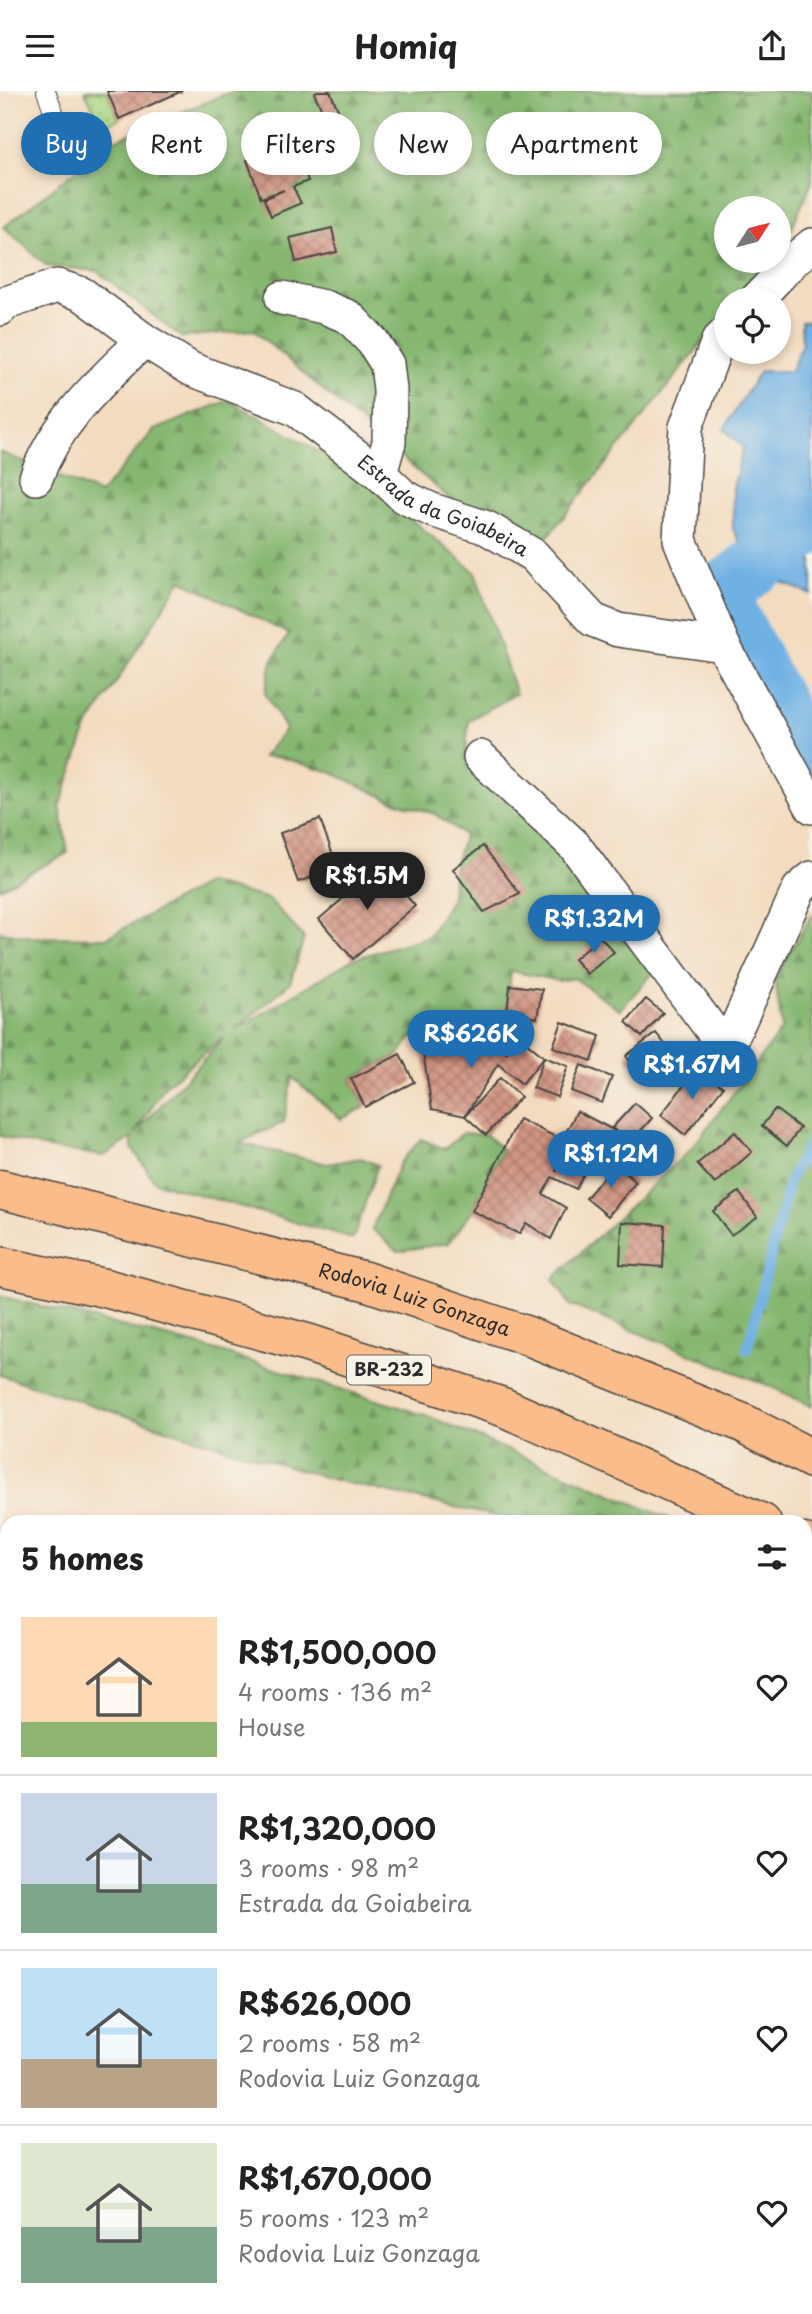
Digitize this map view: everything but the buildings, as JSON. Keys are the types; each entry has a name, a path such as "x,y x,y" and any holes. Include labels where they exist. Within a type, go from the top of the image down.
{"highway":[{"name":"Rodovia Luiz Gonzaga","path":"0,1189 365,1281 540,1342 743,1423 812,1459"},
{"name":"BR-232","path":"0,1266 105,1288 307,1343 490,1403 744,1515"}],"street":[{"path":"768,287 812,245"},
{"name":"Estrada da Goiabeira","path":"0,309 6,303 57,286 82,294 144,340 191,369 295,409 380,474 404,497 432,510 487,528 533,555 593,620 618,630 723,645"},
{"path":"282,298 324,307 349,317 373,342 387,364 390,442 380,474"},
{"path":"36,478 45,453 75,409 144,340"},
{"path":"714,352 686,427 680,540 723,645 812,807"},
{"path":"480,757 573,845 715,1034 724,1040 734,1033 799,889 812,878"}],"lane":[{"path":"46,91 54,112"}],"green space":[{"path":"85,91 107,91 119,119 112,122 112,112 95,112"},
{"path":"233,91 812,91 812,182 791,229 791,196 714,196 714,273 758,273 747,287 714,287 714,328 526,564 253,330 181,337 97,271 47,266 4,227 70,175 112,175 112,142 126,135 126,175 227,175 227,112 182,112"},
{"path":"229,400 352,471 475,572 516,694 469,720 465,759 555,837 609,921 654,972 620,1010 574,978 559,981 511,971 507,1013 486,1033 452,1021 411,1038 400,1054 351,1079 365,1107 341,1119 292,1077 284,1122 239,1143 327,1164 361,1158 378,1165 353,1239 155,1182 132,1148 132,1138 104,1156 47,1148 0,1136 0,932 32,937 106,938 208,883 269,899 304,938 290,983 235,1030 353,959 429,936 452,898 453,869 464,835 435,814 391,800 331,772 280,757 263,757 286,729 265,693 272,661 289,634 181,580 87,728 60,806 68,853 0,888 0,452 100,494 154,430","holes":["223,1039 135,1133 165,1086"]},
{"path":"812,914 812,1407 772,1387 570,1305 553,1279 691,1149 782,1029 775,979"},
{"path":"463,1133 486,1135 503,1150 472,1211 449,1243 398,1251 372,1229 400,1163 421,1139 445,1149"},
{"path":"0,1296 194,1344 425,1415 661,1515 491,1515 338,1481 197,1439 0,1375"}],"water":[{"path":"812,321 812,595 756,572 733,529 733,488 743,447 724,429 760,371 791,371 802,343 801,322"}],"waterway":[{"path":"812,522 719,594 812,774"},
{"path":"747,1350 790,1178 812,1137"}]}
